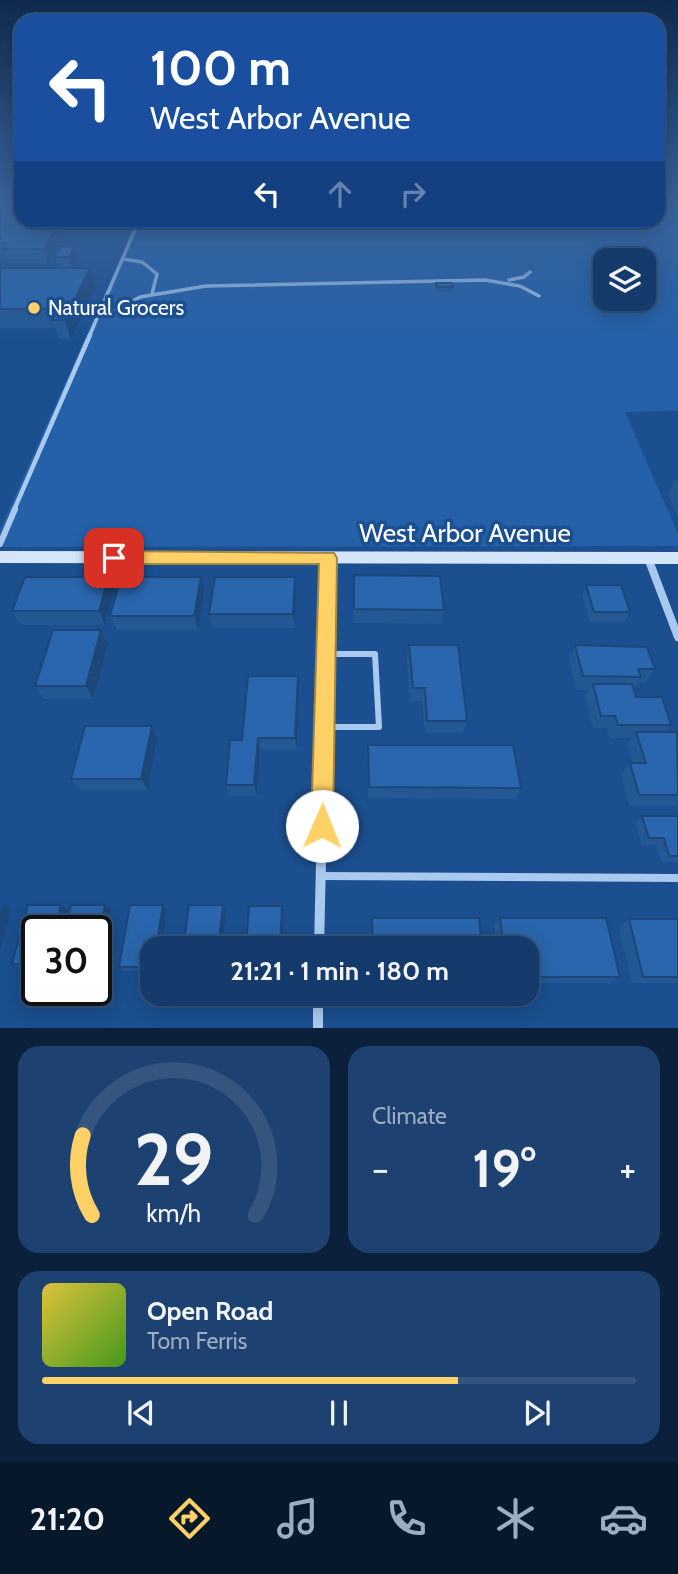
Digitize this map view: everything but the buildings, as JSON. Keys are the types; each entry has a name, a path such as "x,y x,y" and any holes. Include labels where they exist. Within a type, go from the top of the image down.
{"main road":[{"name":"West Arbor Avenue","path":"0,558 678,558"}],"street":[{"path":"319,936 328,558"},
{"path":"648,558 678,637"},
{"path":"317,1028 318,1006"}],"lane":[{"path":"0,544 126,251"},
{"path":"123,259 145,262 153,268 157,274 152,294"},
{"path":"100,314 111,313 140,297 152,294 216,286 519,279 530,272"},
{"path":"485,280 511,283 527,288 539,296"},
{"path":"325,727 379,727 375,654 327,654"},
{"path":"321,876 678,878"}],"shaded area":[{"path":"124,251 593,251 593,311 656,311 656,251 678,251 678,411 625,412 678,534 678,546 0,547 0,530"}],"place":[{"name":"Natural Grocers","path":"34,308"}],"route":[{"path":"114,558 328,558 322,826"}]}
